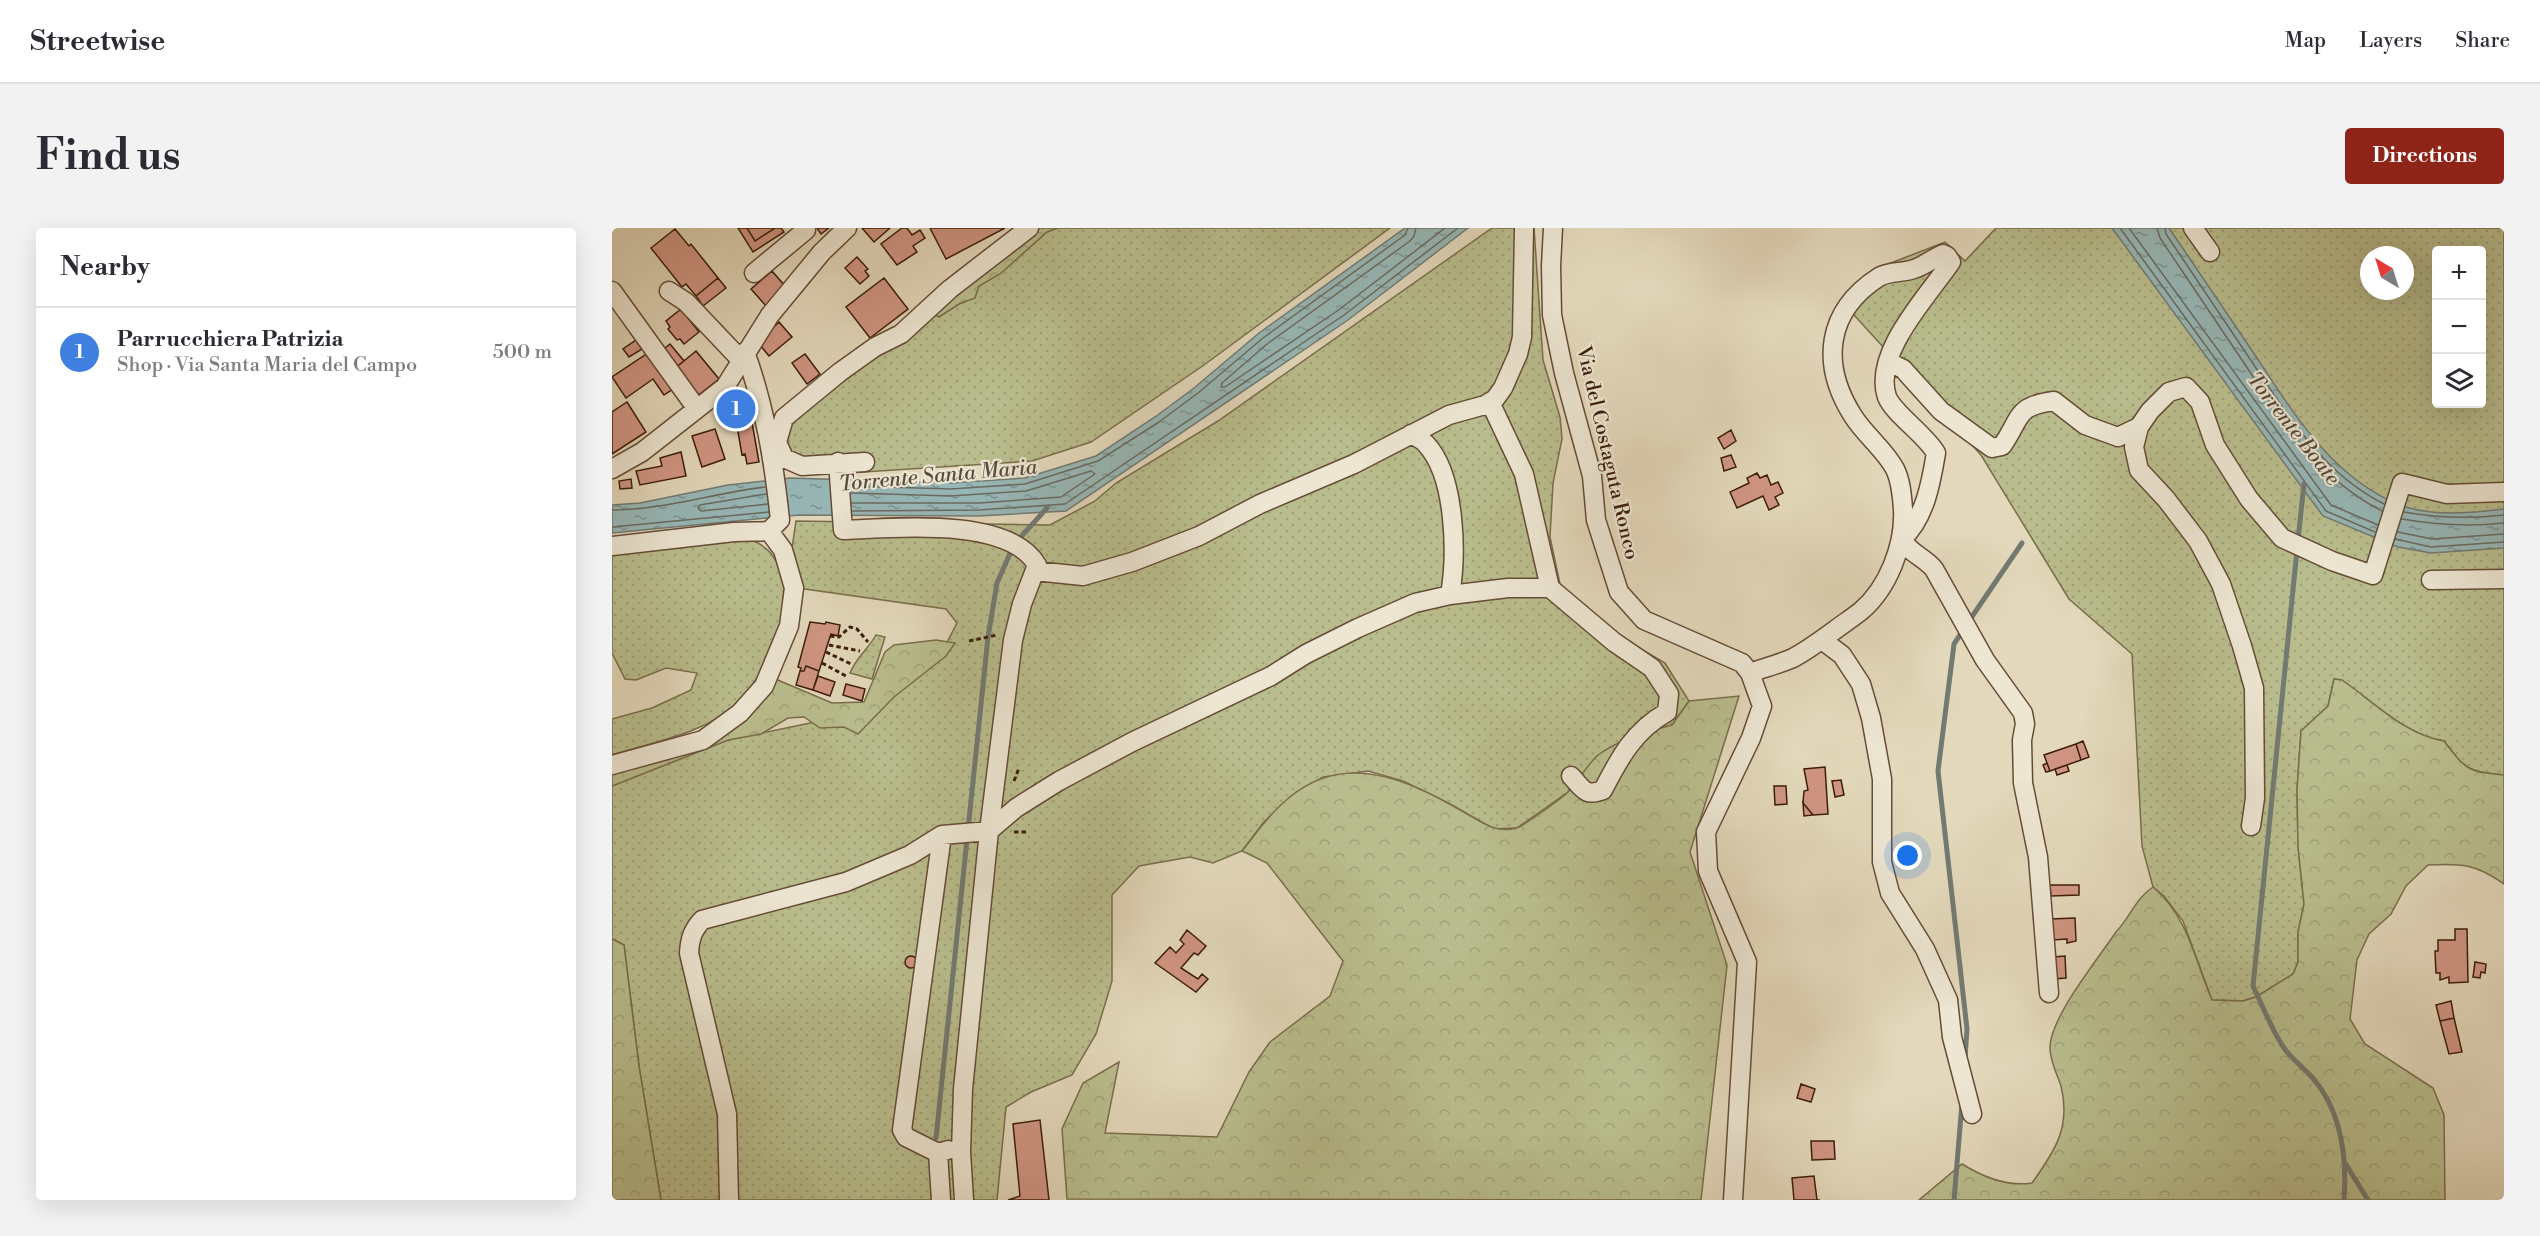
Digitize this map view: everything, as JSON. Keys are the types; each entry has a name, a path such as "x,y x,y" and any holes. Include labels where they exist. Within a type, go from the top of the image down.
{"street":[{"path":"612,469 642,452 724,387 770,315 822,252 847,228"},
{"path":"865,462 838,466 802,466 784,458 777,442 784,418 840,372 875,347 901,334 920,319 950,289 1029,228"},
{"path":"1035,571 1083,576 1132,562 1199,536 1260,504 1353,464 1449,415 1495,399 1503,388 1518,354 1522,337 1524,228"},
{"name":"Via del Costaguta Ronco","path":"1553,228 1552,315 1563,373 1592,476 1596,520 1619,592 1644,620 1742,663 1750,674"},
{"path":"2193,228 2210,252"},
{"path":"754,273 805,229 822,252"},
{"path":"1733,1200 1747,962 1708,871 1706,832 1751,738 1762,706 1750,674 1793,657 1822,640 1861,611 1887,578 1902,539 1904,524 1902,499 1895,468 1865,434 1841,395 1832,352 1832,338 1838,323 1851,303 1881,276 1914,269 1943,254 1947,255 1951,262 1906,323 1886,371 1888,398 1936,453 1919,518 1913,529 1902,539"},
{"path":"612,291 697,409"},
{"path":"612,765 703,740 740,713 764,686 789,626 794,588 775,525 775,475 757,385 743,356 686,302 669,291"},
{"path":"1889,362 1903,369 1941,411 1992,448 2002,446 2020,415 2032,404 2054,401 2085,425 2118,437 2139,427"},
{"path":"2251,826 2255,798 2254,688 2221,584 2198,541 2166,499 2139,470 2134,447 2139,427 2150,411 2169,392 2186,387 2200,402 2215,445 2249,499 2282,538 2332,561 2373,575 2402,483 2447,494 2504,492"},
{"path":"1490,402 1524,474 1550,588 1614,642 1652,668 1669,694 1667,712 1650,723 1619,757 1603,790 1592,794 1584,791 1571,776"},
{"path":"1411,434 1426,444 1446,478 1455,569 1450,595"},
{"path":"838,466 843,530 959,528 1004,539 1031,556 1036,565 1022,603 1013,640 984,831 963,1089 961,1152 964,1200"},
{"path":"612,546 775,525"},
{"path":"1902,539 1908,549 1928,561 1934,569 1985,660 2023,713 2025,724 2022,740 2024,783 2038,856 2049,993"},
{"path":"2431,580 2504,579"},
{"path":"729,1200 727,1114 689,953 690,941 695,928 702,920 836,885 881,869 946,834 984,831 1059,781 1132,742 1271,676 1306,654 1358,628 1415,603 1450,595 1508,588 1550,588"},
{"path":"1822,640 1842,655 1861,684 1871,718 1882,778 1882,862 1890,893 1925,949 1948,999 1952,1037 1972,1114"},
{"path":"938,1153 906,1137 902,1130 946,834"},
{"path":"938,1153 944,1149 961,1152"},
{"path":"938,1153 940,1200"}],"path":[{"path":"830,636 839,637 850,627 857,629 868,642"},
{"path":"969,640 1002,634"},
{"path":"829,645 860,651"},
{"path":"826,652 851,664"},
{"path":"822,663 846,676"}],"green space":[{"path":"1025,228 1390,228 1204,365 1091,442 1032,461 848,473 806,472 784,454 787,409"},
{"path":"1027,228 1058,228 1047,232 1000,274 979,286 975,298 959,304 939,317 931,312 878,339"},
{"path":"1492,228 1534,228 1543,360 1560,417 1562,439 1553,483 1550,537 1560,584 1601,625 1665,663 1689,701 1672,725 1639,734 1597,756 1568,792 1517,828 1494,829 1403,781 1368,771 1323,777 1291,796 1263,823 1242,851 1213,863 1190,857 1139,866 1112,895 1112,981 1096,1034 1072,1075 1031,1092 1006,1107 997,1200 661,1200 639,1066 624,945 612,939 612,786 728,740 868,711 945,646 957,623 946,609 798,588 790,562 796,521 1050,525 1095,501 1116,483 1218,421"},
{"path":"1996,228 2504,228 2504,775 2469,768 2444,741 2430,738 2403,725 2342,680 2334,679 2328,706 2301,731 2297,790 2298,847 2304,904 2298,932 2298,962 2293,974 2256,997 2243,1001 2212,1000 2183,921 2164,896 2153,887 2142,846 2132,654 2069,599 1981,455 1845,305 1878,268 1945,242 1965,261"},
{"path":"740,537 767,549 776,560 784,587 784,617 773,651 766,663 739,703 711,722 678,735 612,755 612,719 652,708 691,690 697,673 666,668 636,680 625,679 612,653 612,552"},
{"path":"876,635 885,637 872,679 850,673 855,663"},
{"path":"936,640 955,643 946,656 894,697 858,734 844,727 820,728 804,717 788,718 761,734 728,740 612,786 612,770 725,734 773,678 832,703 864,702 885,652 894,645"},
{"path":"2334,679 2342,680 2403,725 2430,738 2444,741 2469,768 2504,775 2504,884 2485,872 2468,866 2428,865 2406,886 2391,914 2369,934 2357,960 2350,1019 2365,1044 2433,1088 2444,1115 2445,1200 1919,1200 1962,1164 1996,1180 2013,1184 2032,1183 2054,1149 2064,1114 2061,1086 2050,1051 2053,1033 2067,1003 2088,972 2137,902 2153,887 2175,912 2183,926 2212,1000 2243,1001 2256,997 2293,974 2298,962 2298,932 2304,904 2298,847 2297,790 2301,731 2328,706"},
{"path":"1739,696 1690,852 1727,965 1701,1200 1067,1199 1062,1129 1083,1083 1119,1062 1105,1133 1217,1137 1249,1072 1270,1042 1330,996 1343,961 1267,863 1242,851 1270,816 1290,797 1311,783 1333,775 1355,773 1377,775 1420,789 1488,826 1501,829 1516,828 1572,788 1593,760 1604,751 1633,737 1672,725 1689,701"},
{"path":"612,939 624,945 639,1066 661,1200 612,1200"}],"water":[{"path":"1405,228 1468,228 1348,320 1066,511 979,516 799,515 612,533 612,505 640,503 728,485 790,478 951,483 1025,478 1096,456 1155,417 1194,388 1259,333"},
{"name":"Torrente Boate","path":"2112,228 2169,228 2297,417 2314,439 2353,477 2375,493 2412,509 2452,513 2504,509 2504,548 2431,553 2398,547 2323,516"}],"building":[{"path":"738,228 747,228 755,241 775,228 781,228 784,232 753,252"},
{"path":"747,228 775,228 755,241"},
{"path":"817,228 829,228 821,234"},
{"path":"862,228 890,228 874,242"},
{"path":"902,228 907,228 912,235 920,230 925,238 913,246 917,252 897,265 881,244"},
{"path":"930,228 1005,228 946,259"},
{"path":"675,229 689,246 691,244 718,278 696,296 686,284 682,287 651,248"},
{"path":"857,257 868,269 865,271 869,276 860,284 845,268"},
{"path":"772,271 786,287 766,306 751,289"},
{"path":"718,278 726,288 703,306 696,296"},
{"path":"884,278 908,309 870,338 846,307"},
{"path":"681,309 699,332 684,344 680,339 677,340 668,329 670,327 666,321"},
{"path":"779,322 792,337 769,356 760,345 761,339"},
{"path":"636,340 642,349 629,357 623,349"},
{"path":"670,344 684,361 674,369 660,352"},
{"path":"696,351 719,379 696,397 674,369"},
{"path":"648,353 676,387 664,395 653,379 626,398 612,377"},
{"path":"805,354 820,374 807,384 792,363"},
{"path":"747,394 759,462 747,464 745,454 742,455 736,420 731,421 728,400"},
{"path":"627,402 646,432 612,454 612,412"},
{"path":"715,429 725,459 702,467 692,436"},
{"path":"1731,430 1736,441 1724,449 1718,438"},
{"path":"681,452 686,476 640,485 636,471 662,466 660,458"},
{"path":"1731,455 1736,467 1724,471 1721,458"},
{"path":"1757,473 1760,478 1767,475 1771,485 1778,482 1783,493 1775,497 1779,505 1769,510 1763,496 1737,508 1730,492 1749,483 1747,478"},
{"path":"631,479 632,488 620,489 619,481"},
{"path":"810,622 840,625 838,636 831,634 819,671 806,666 804,671 800,671 801,668 798,667"},
{"path":"806,666 819,671 813,690 796,685 800,671 804,671"},
{"path":"818,676 835,682 830,696 813,690"},
{"path":"846,684 865,689 862,701 843,695"},
{"path":"2083,741 2089,757 2081,760 2076,744"},
{"path":"2076,744 2081,760 2050,771 2044,755"},
{"path":"2047,763 2050,771 2046,772 2043,765"},
{"path":"2067,765 2069,771 2057,775 2055,769"},
{"path":"1825,767 1828,814 1813,815 1803,803 1804,791 1808,790 1804,769"},
{"path":"1841,780 1844,795 1835,797 1832,781"},
{"path":"1774,786 1786,786 1787,804 1775,805"},
{"path":"1803,803 1813,815 1804,816"},
{"path":"2050,885 2079,885 2079,895 2051,896"},
{"path":"2075,918 2076,941 2067,943 2067,939 2052,940 2051,919"},
{"path":"2455,929 2467,929 2468,982 2449,983 2449,977 2440,980 2440,973 2436,973 2435,951 2438,951 2438,940 2455,940"},
{"path":"1187,930 1206,946 1198,955 1194,953 1181,968 1198,979 1202,974 1208,979 1196,992 1155,963 1170,947 1176,953 1184,944 1180,940"},
{"path":"913,956 916,957 916,967 909,968 906,967 905,960 906,957"},
{"path":"2065,956 2066,978 2054,979 2053,957"},
{"path":"2475,962 2486,964 2485,973 2481,972 2480,978 2473,977"},
{"path":"2451,1001 2454,1018 2440,1021 2436,1005"},
{"path":"2454,1018 2462,1052 2449,1054 2440,1021"},
{"path":"1801,1084 1815,1089 1811,1102 1797,1098"},
{"path":"1040,1120 1049,1200 1008,1200 1020,1196 1013,1124"},
{"path":"1811,1141 1834,1141 1835,1159 1812,1160"},
{"path":"1814,1176 1817,1200 1794,1200 1792,1178"}],"waterway":[{"path":"2298,540 2304,484"},
{"path":"1017,541 1047,508"},
{"path":"1969,621 2022,543"},
{"path":"936,1138 988,637 997,583 1012,549"},
{"path":"2297,550 2253,986 2284,1048 2316,1082 2332,1109 2343,1153 2344,1200"},
{"path":"1964,629 1954,644 1938,771 1967,1029 1965,1058"},
{"path":"1954,1200 1962,1103"},
{"path":"2345,1163 2368,1200"}],"place":[{"name":"Parrucchiera Patrizia","path":"736,409"}],"water label":[{"name":"Torrente Santa Maria","path":"938,476"}]}
